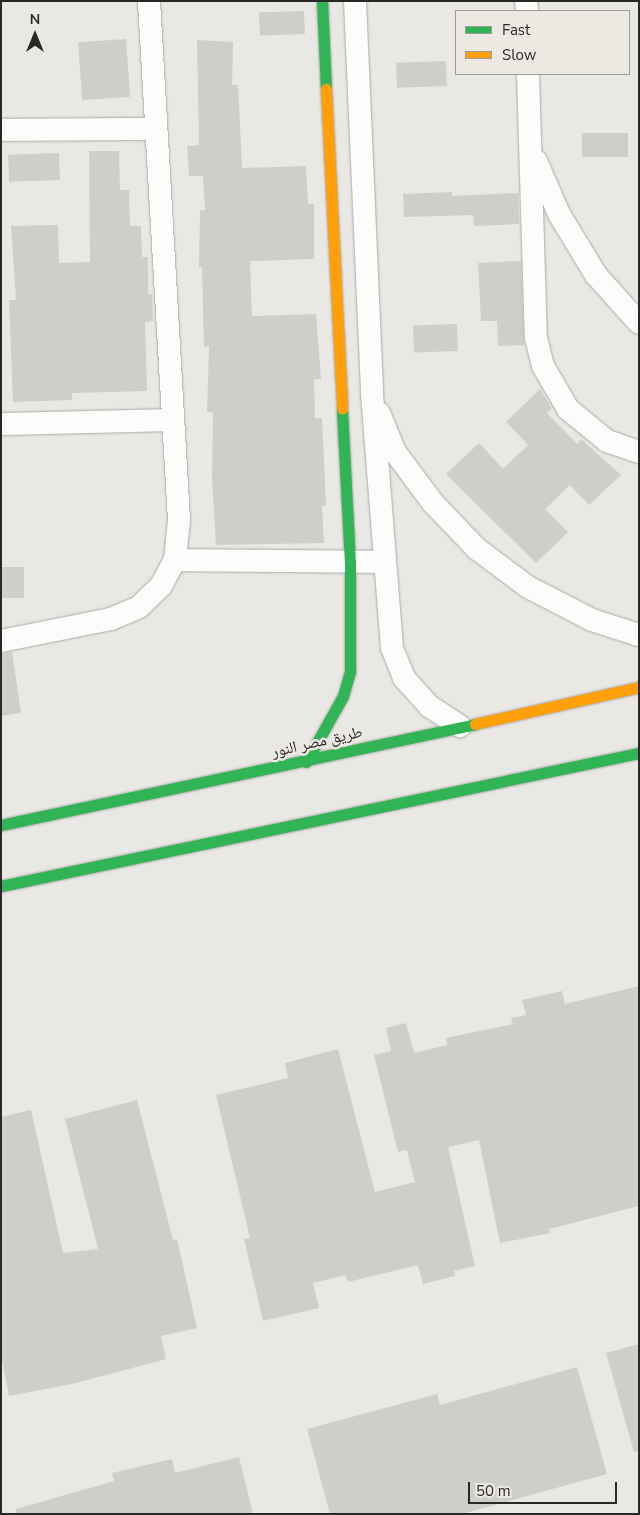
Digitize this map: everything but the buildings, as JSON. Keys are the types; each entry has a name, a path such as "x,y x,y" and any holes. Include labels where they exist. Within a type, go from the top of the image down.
{"street":[{"path":"1,641 111,619 139,607 161,586 175,560 178,520 149,1"},
{"path":"306,762 343,696 350,671 350,563 335,222 322,1"},
{"path":"355,1 372,394 392,648 404,678 429,706 460,726"},
{"path":"528,75 536,338 543,366 568,409 607,442 639,452"},
{"path":"1,130 156,129"},
{"path":"530,148 559,214 596,275 639,323"},
{"path":"335,222 363,220"},
{"path":"372,394 395,452 433,503 477,549 536,591 592,620 639,635"},
{"path":"1,424 173,420"},
{"path":"175,560 384,562"},
{"name":"طريق مصر النور","path":"1,825 306,762 639,687"},
{"path":"1,886 639,753"}],"traffic: fast":[{"path":"322,1 326,89"},
{"path":"306,762 343,696 350,671 350,563 342,409"},
{"path":"1,825 475,724"},
{"path":"1,886 639,753"}],"traffic: slow":[{"path":"326,89 342,409"},
{"path":"475,724 639,687"}]}
